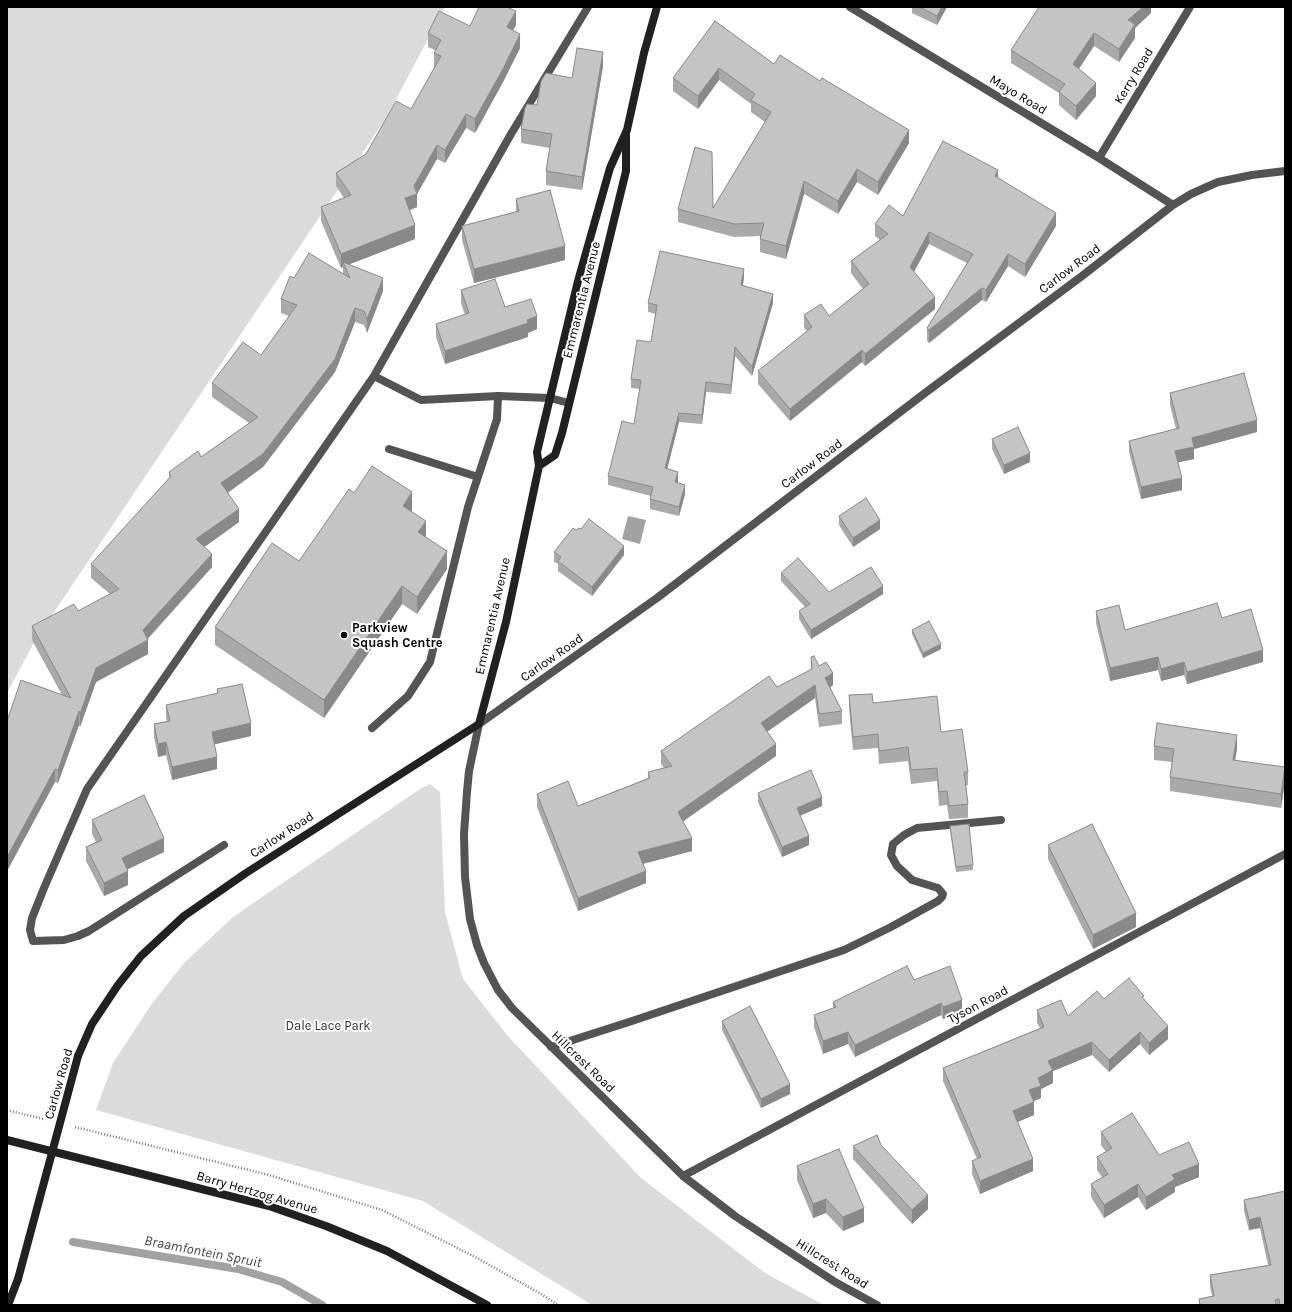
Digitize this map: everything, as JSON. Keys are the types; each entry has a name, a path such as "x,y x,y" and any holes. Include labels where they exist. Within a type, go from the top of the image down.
{"street":[{"path":"224,845 89,931 64,940 33,941 30,930 32,918 87,790 374,376 508,141 588,7"},
{"name":"Emmarentia Avenue","path":"479,724 506,622 540,466 537,452 578,281 608,175 626,130 644,53 657,7"},
{"name":"Mayo Road","path":"850,7 1099,158 1172,205"},
{"name":"Kerry Road","path":"1099,158 1190,7"},
{"name":"Emmarentia Avenue","path":"540,466 555,455 562,433 626,171 626,130"},
{"name":"Carlow Road","path":"8,1305 18,1279 78,1056 92,1024 118,985 142,956 184,916 246,873 479,724 657,598 925,393 1082,276 1172,205 1218,182 1285,171"},
{"path":"374,376 421,400 498,396 550,398 569,403"},
{"path":"372,728 408,696 430,662 468,507 497,419 498,396"},
{"path":"389,449 478,477"},
{"name":"Hillcrest Road","path":"479,724 470,771 464,834 465,877 470,919 477,945 498,990 512,1008 683,1176 736,1216 835,1282 877,1305"},
{"path":"551,1047 844,950 891,927 938,901 943,894 938,888 912,880 897,866 891,854 892,844 917,828 1001,820"},
{"name":"Tyson Road","path":"683,1176 1285,854"},
{"name":"Barry Hertzog Avenue","path":"7,1140 269,1206 319,1223 386,1251 487,1305"}],"path":[{"path":"7,1110 44,1120"},
{"path":"75,1127 269,1175 382,1210 479,1259 558,1305"}],"green space":[{"path":"7,7 445,7 386,118 36,639 7,693"},
{"name":"Dale Lace Park","path":"430,784 440,792 445,912 463,979 507,1035 641,1178 765,1273 824,1305 592,1305 423,1201 96,1110 113,1063 151,1005 184,963 233,917 420,789"}],"shaded area":[{"path":"628,516 646,520 640,544 622,539"}],"building":[{"path":"479,7 507,7 516,11 507,27 520,34 503,69 475,119 466,114 445,150 437,145 414,186 417,194 405,198 415,225 341,254 321,207 351,195 336,173 366,154 396,101 411,109 441,56 434,53 441,40 428,33 439,11 470,26"},
{"path":"920,7 942,7 937,16"},
{"path":"1039,7 1143,7 1128,20 1135,24 1119,49 1094,33 1073,64 1096,83 1076,106 1059,92 1065,84 1011,50"},
{"path":"715,21 774,64 780,55 820,81 822,78 909,130 878,182 857,169 838,201 804,181 786,246 760,239 764,223 734,224 678,209 695,147 712,152 713,208 771,112 751,100 755,94 719,68 698,96 673,78"},
{"path":"577,48 603,52 582,177 546,171 552,134 521,129 525,108 527,104 537,105 541,81 546,73 572,78"},
{"path":"943,141 998,170 995,176 1056,213 1025,264 1008,254 986,290 982,288 929,330 927,328 973,254 929,232 910,267 935,297 865,354 862,350 790,409 758,371 812,327 804,315 821,304 829,316 869,284 851,261 888,234 875,224 889,205 903,216"},
{"path":"550,190 565,246 474,269 462,226 519,211 516,199"},
{"path":"660,251 744,269 741,285 773,294 752,367 735,347 731,385 706,382 702,415 679,413 665,468 678,472 675,482 685,485 679,507 650,499 653,487 608,476 622,421 634,424 641,380 631,379 637,340 651,342 657,305 648,303"},
{"path":"309,253 350,278 343,262 383,278 367,319 364,311 355,308 335,359 263,454 221,483 239,509 196,539 212,554 143,630 148,640 96,668 58,770 55,769 7,857 7,721 21,680 71,698 32,626 74,604 78,611 119,589 91,564 171,476 169,472 198,451 201,457 258,417 212,383 243,342 261,355 297,305 281,299 290,276 294,278"},
{"path":"495,279 505,307 531,299 537,316 527,320 528,323 445,351 436,324 469,313 461,290"},
{"path":"1244,373 1257,420 1192,438 1194,447 1175,451 1182,478 1141,487 1129,441 1179,428 1170,393"},
{"path":"1018,427 1030,453 1004,465 992,439"},
{"path":"372,466 412,492 403,506 426,521 418,532 447,551 417,597 402,586 324,700 215,627 272,543 299,561 349,489 354,493"},
{"path":"866,498 880,520 853,538 839,516"},
{"path":"589,519 624,546 592,587 558,561 561,557 554,552 573,528 576,530 579,528 581,529"},
{"path":"798,558 829,592 871,567 883,586 811,630 799,611 810,604 781,573"},
{"path":"1217,603 1222,618 1251,609 1263,650 1187,672 1184,662 1161,669 1158,657 1110,668 1096,611 1119,605 1125,630"},
{"path":"929,621 941,644 923,653 912,630"},
{"path":"814,656 819,666 826,662 833,673 825,678 842,711 819,714 815,685 761,723 776,744 678,812 692,838 638,852 646,871 578,898 537,794 568,781 578,806 650,778 648,772 672,766 661,751 769,676 777,687 812,669 811,657"},
{"path":"242,684 251,723 212,732 217,757 172,767 166,742 158,744 154,724 170,721 166,705 218,693 217,689"},
{"path":"872,694 873,703 937,696 941,732 962,729 968,772 964,772 968,804 949,806 947,791 939,792 937,768 911,770 908,747 879,751 878,734 853,737 849,695"},
{"path":"1157,723 1237,735 1233,760 1285,767 1281,794 1170,777 1174,749 1154,746"},
{"path":"811,770 822,797 797,808 809,836 782,847 758,793"},
{"path":"144,795 164,838 122,858 128,871 104,883 86,847 102,840 92,820"},
{"path":"969,824 973,865 956,867 950,826"},
{"path":"1092,824 1136,913 1093,935 1048,845"},
{"path":"907,966 914,980 950,966 962,1000 943,1007 941,1003 855,1045 848,1032 823,1041 814,1015 836,1007 833,1002"},
{"path":"1129,978 1144,996 1142,997 1168,1026 1149,1043 1140,1032 1109,1060 1092,1042 1048,1061 1053,1070 1038,1078 1041,1086 1029,1090 1034,1102 1013,1111 1033,1159 980,1181 972,1161 981,1157 943,1068 1044,1027 1037,1010 1061,1000 1068,1016 1097,991 1104,999"},
{"path":"750,1006 790,1084 761,1099 722,1021"},
{"path":"1132,1113 1159,1155 1189,1142 1199,1164 1172,1175 1175,1179 1146,1197 1138,1184 1104,1205 1091,1184 1108,1174 1097,1157 1112,1148 1101,1132"},
{"path":"877,1135 881,1145 928,1195 912,1210 853,1146"},
{"path":"839,1149 864,1208 843,1217 826,1199 813,1204 797,1166"},
{"path":"1285,1191 1285,1305 1280,1305 1279,1299 1275,1300 1276,1305 1200,1305 1199,1299 1214,1296 1210,1275 1271,1265 1260,1217 1249,1220 1244,1200"}],"waterway":[{"name":"Braamfontein Spruit","path":"73,1242 238,1269 282,1282 322,1305"}],"place":[{"name":"Parkview Squash Centre","path":"344,635"}]}
